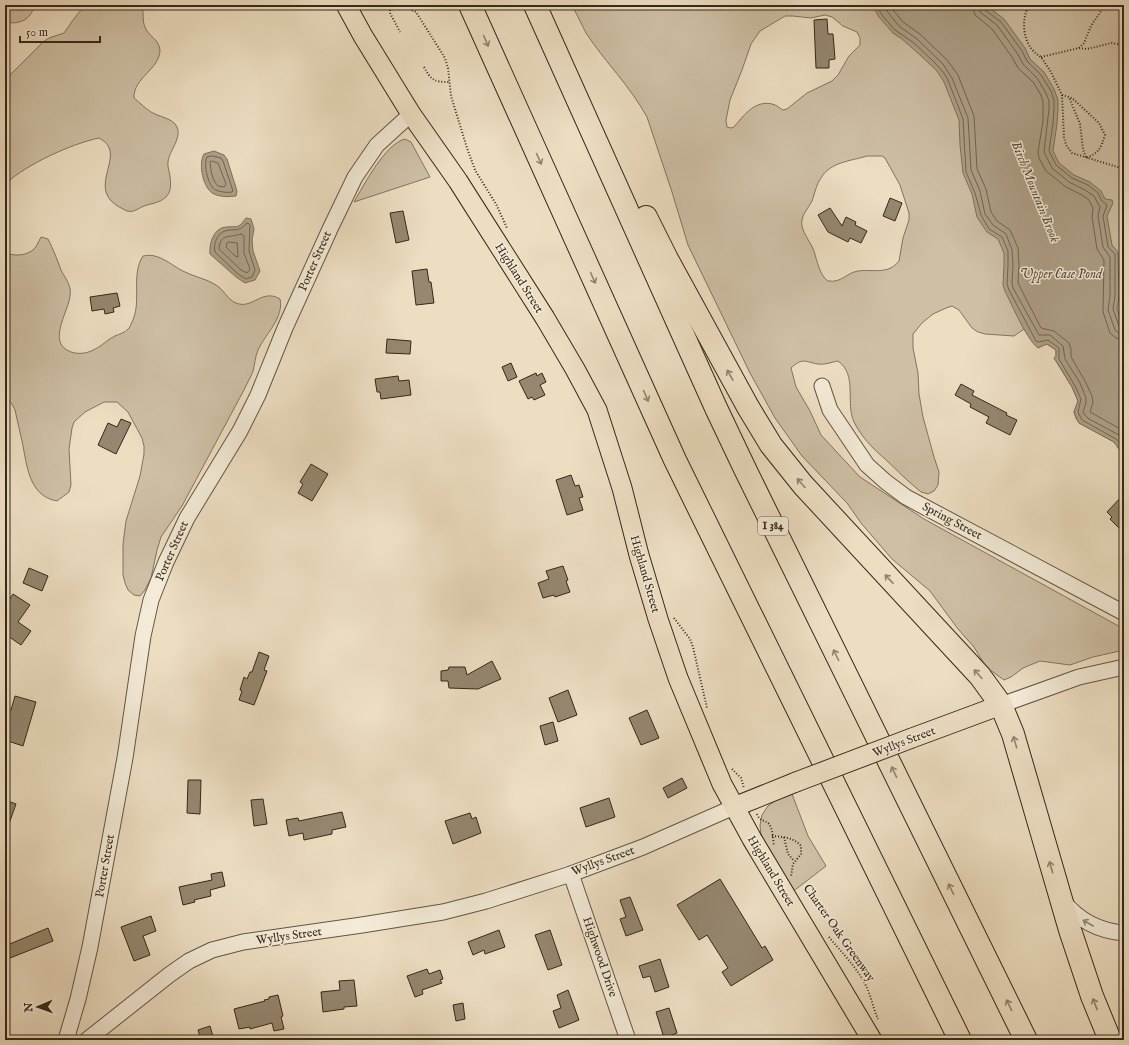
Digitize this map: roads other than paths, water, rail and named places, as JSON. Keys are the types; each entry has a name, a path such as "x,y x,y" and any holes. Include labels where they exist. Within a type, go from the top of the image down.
{"highway":[{"path":"470,5 682,473 960,1040"},
{"name":"I 384","path":"535,5 745,469 1026,1040"},
{"path":"564,69 600,120 664,252 748,407 771,445 790,471 817,502 980,676 1001,705 1013,734 1082,969 1110,1040"}],"main road":[{"name":"Highland Street","path":"346,5 363,36 411,114 458,181 538,306 597,410 622,488 656,613 673,664 700,731 734,807 872,1040"},
{"name":"Wyllys Street","path":"734,807 796,782 1001,705"}],"street":[{"name":"Porter Street","path":"66,1040 78,999 90,947 125,758 143,636 154,594 166,562 186,518 240,431 258,395 288,321 355,177 377,145 411,114"},
{"name":"Spring Street","path":"822,386 830,410 867,465 906,497 1124,613"},
{"name":"Wyllys Street","path":"1001,705 1079,677 1124,667"},
{"name":"Wyllys Street","path":"87,1040 189,961 212,950 243,942 443,912 486,901 571,874 648,844 734,807"},
{"name":"Highwood Drive","path":"571,874 628,1040"},
{"path":"1061,898 1080,918 1094,926 1106,930 1124,932"}],"water":[{"name":"Upper Case Pond","path":"872,5 984,5 1004,19 1025,48 1030,59 1044,72 1054,89 1058,100 1058,109 1053,151 1059,163 1074,175 1090,182 1101,191 1105,199 1112,200 1113,203 1107,216 1112,245 1118,252 1119,296 1117,309 1124,329 1124,456 1114,442 1079,423 1074,412 1078,401 1072,387 1054,358 1056,356 1056,350 1047,344 1038,348 1029,338 1003,285 1004,253 998,239 987,232 977,217 972,194 963,173 959,120 944,82 937,71 902,39 893,33 879,17"},
{"path":"214,151 224,155 227,159 237,191 236,196 216,195 210,191 204,182 201,164 202,158 204,154"},
{"path":"246,218 251,219 254,229 252,240 253,251 260,271 255,280 245,283 210,254 210,245 213,236 219,230 222,228 238,226 242,224"}],"water label":[{"name":"Birch Mountain Brook","path":"1035,192"}]}
